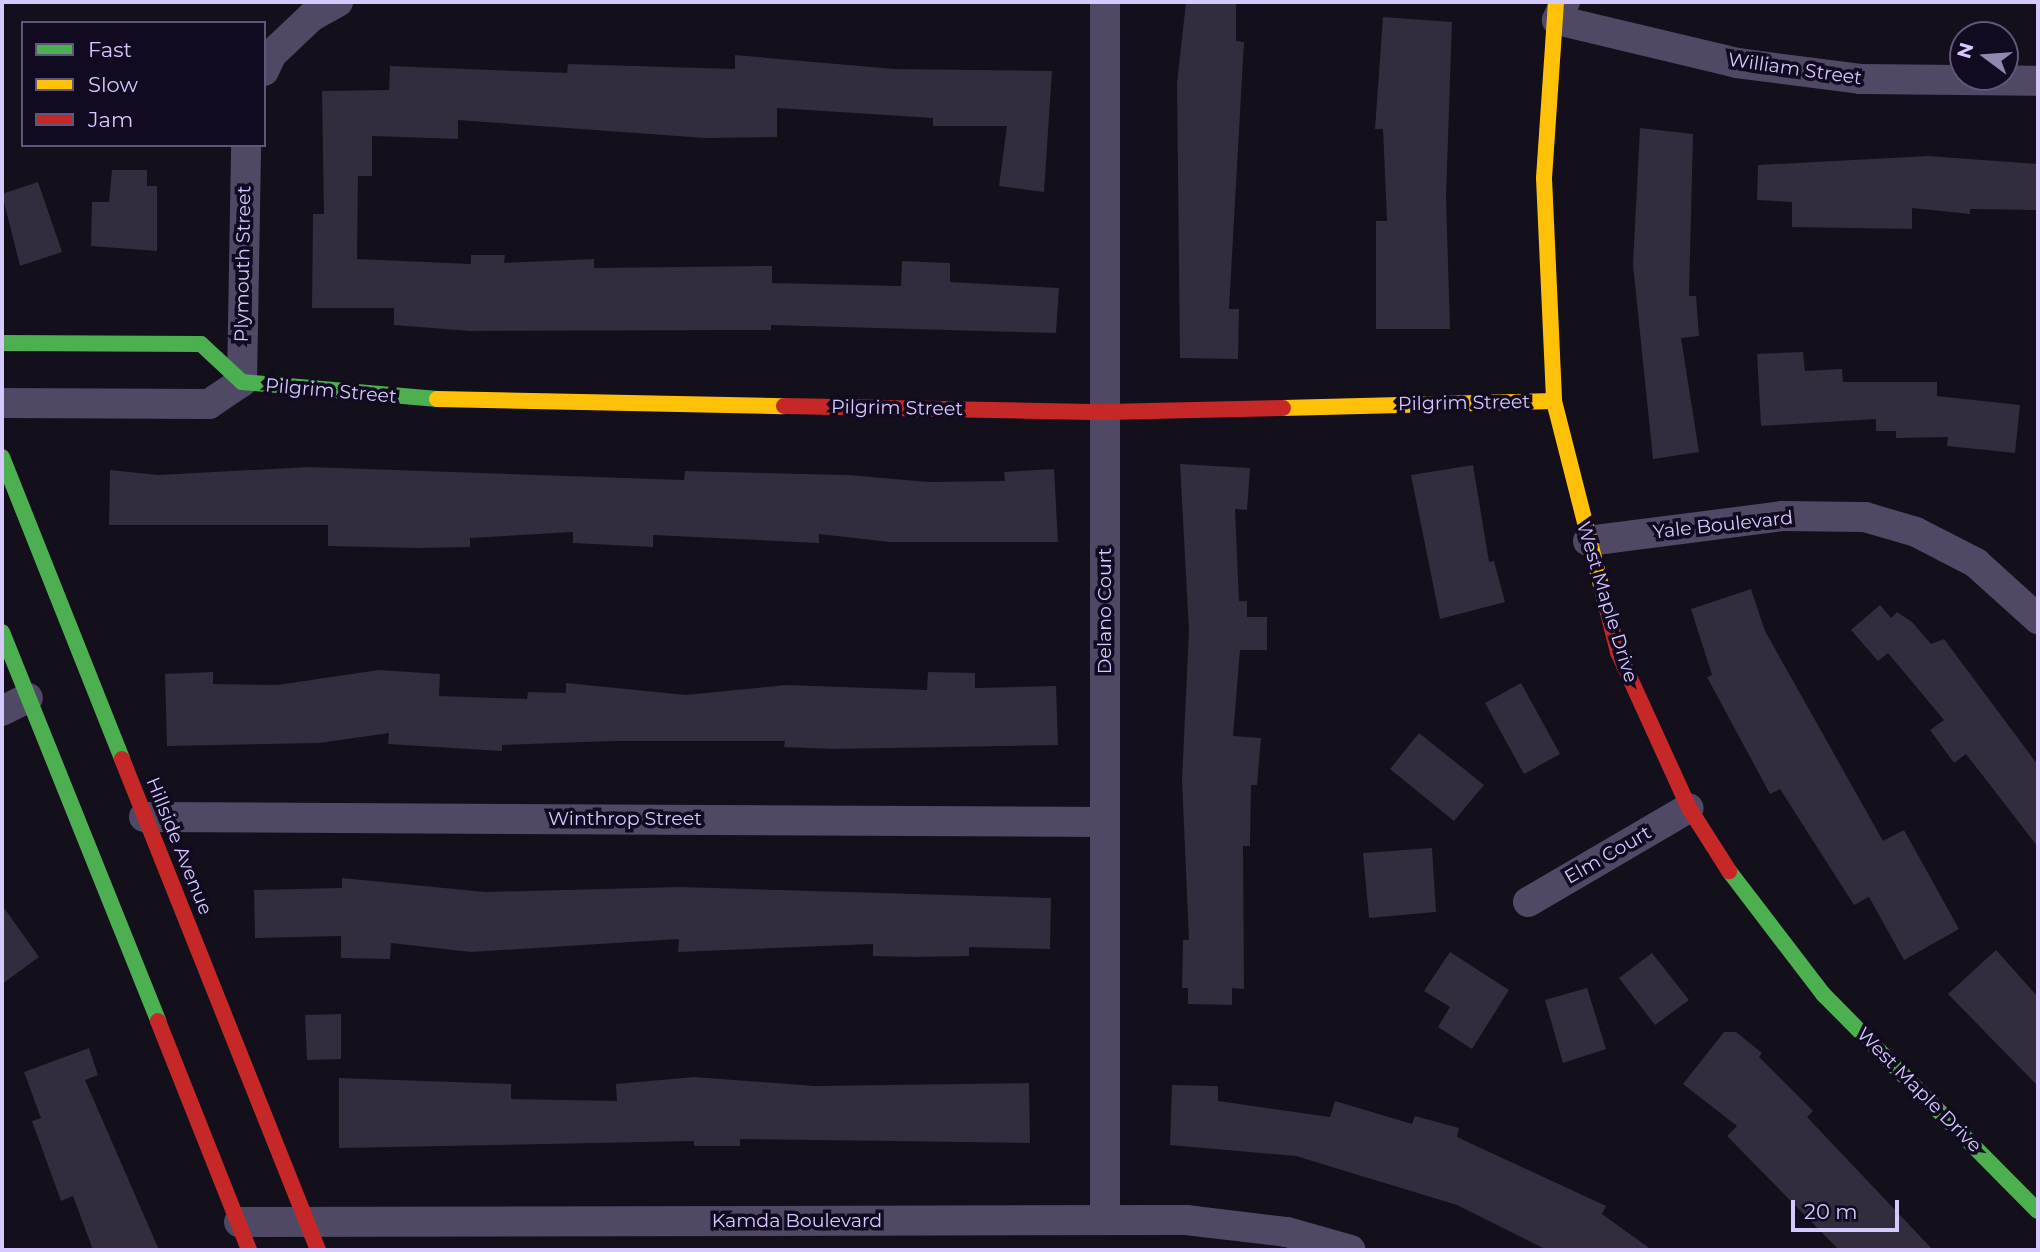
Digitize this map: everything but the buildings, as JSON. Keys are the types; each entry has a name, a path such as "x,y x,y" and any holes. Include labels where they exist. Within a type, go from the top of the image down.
{"street":[{"path":"266,67 272,54 311,17 338,2"},
{"name":"Delano Court","path":"1105,2 1105,1220"},
{"name":"William Street","path":"1559,8 1737,63 1860,79 2038,81"},
{"name":"West Maple Drive","path":"1559,8 1544,178 1554,401 1618,652 1689,808 1738,884 1823,993 2038,1211"},
{"name":"Plymouth Street","path":"242,382 246,147"},
{"name":"Pilgrim Street","path":"2,343 201,344 242,382 453,400 1105,412 1554,401"},
{"name":"Pilgrim Street","path":"2,403 209,404 242,382"},
{"name":"Hillside Avenue","path":"2,457 318,1250"},
{"name":"Yale Boulevard","path":"1588,541 1782,516 1865,517 1916,532 1976,563 2038,619"},
{"path":"2,632 249,1250"},
{"path":"2,711 28,698"},
{"name":"Elm Court","path":"1528,902 1689,808"},
{"name":"Winthrop Street","path":"144,817 1105,822"},
{"name":"Kamda Boulevard","path":"239,1222 1186,1220 1287,1232 1351,1250"}],"traffic: fast":[{"path":"2,343 201,344 242,382 437,399"},
{"path":"2,457 122,759"},
{"path":"2,632 158,1021"},
{"path":"1729,871 1823,994 2038,1211"}],"traffic: slow":[{"path":"1556,2 1544,178 1554,401 1605,601"},
{"path":"437,399 784,406"},
{"path":"1283,408 1554,401"}],"traffic: jam":[{"path":"784,406 1105,412 1283,408"},
{"path":"1605,601 1618,652 1689,808 1729,871"},
{"path":"122,759 318,1250"},
{"path":"158,1021 249,1250"}]}
